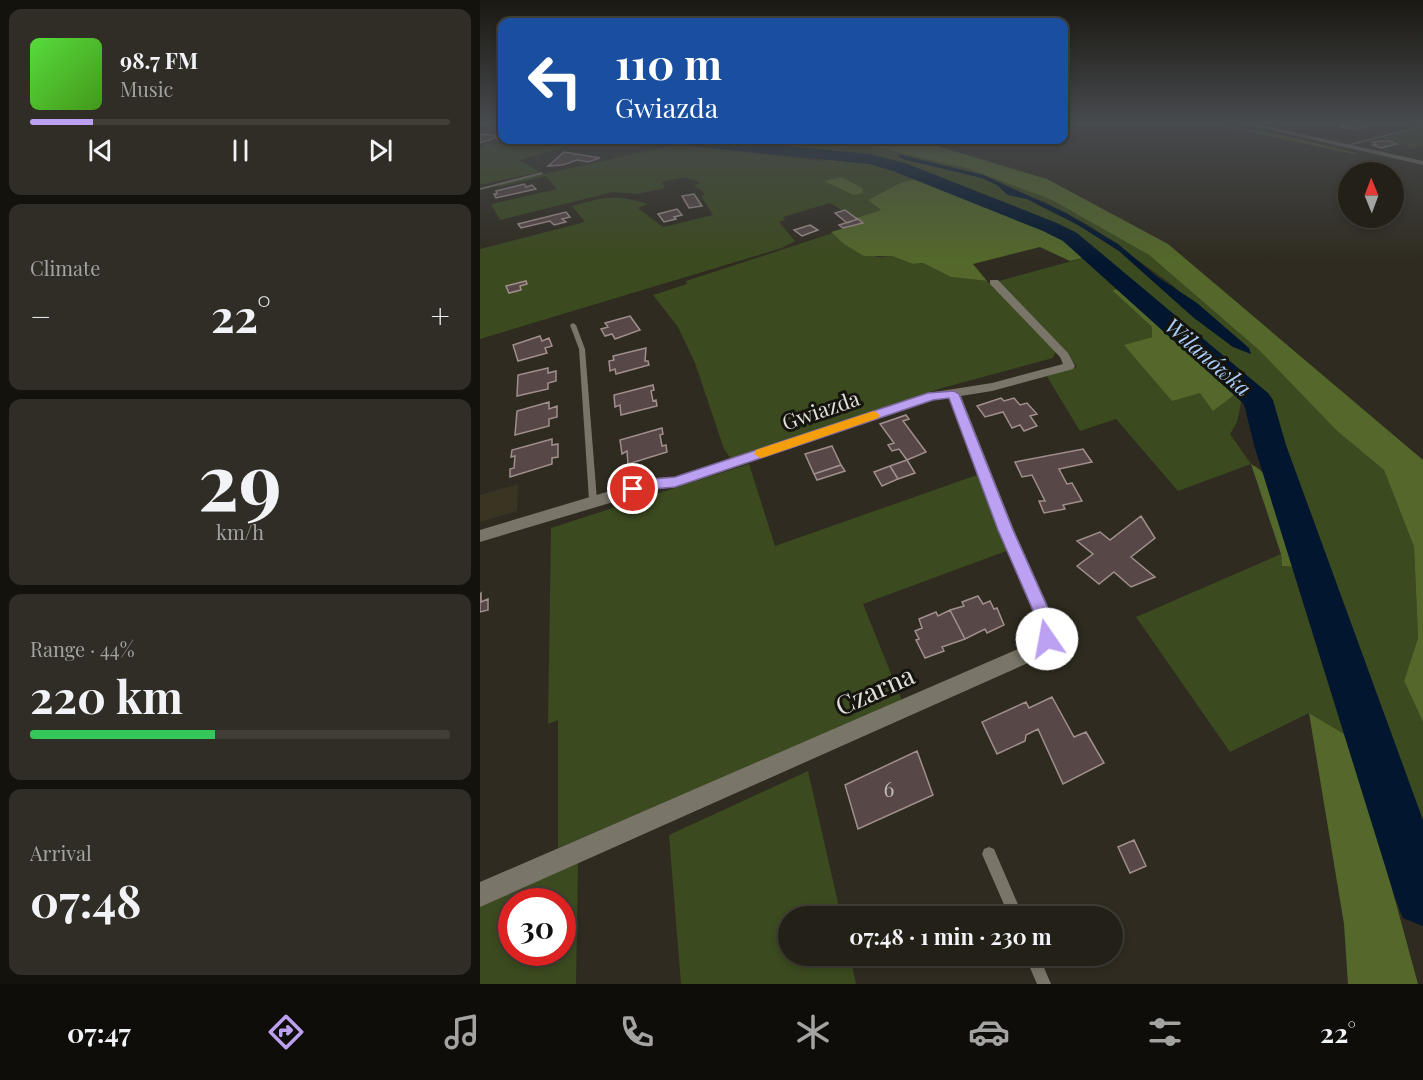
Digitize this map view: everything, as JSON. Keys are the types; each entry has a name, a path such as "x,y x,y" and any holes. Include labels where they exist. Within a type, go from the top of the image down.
{"street":[{"name":"Gwiazda","path":"480,536 593,500 653,484 675,482 932,396 992,387 1070,364 994,282"},
{"name":"Czarna","path":"480,895 1039,649 1047,639 1047,624 1006,530 954,394"}],"lane":[{"path":"480,189 542,172"},
{"path":"573,325 582,349 593,500"},
{"path":"989,854 1012,906"},
{"path":"1036,966 1044,984"}],"shaded area":[{"path":"518,484 517,511 480,522 480,495"}],"green space":[{"path":"480,169 535,169 540,172 480,185"},
{"path":"567,169 892,169 918,179 902,182 869,200 881,210 856,218 830,203 783,217 785,220 779,222 795,241 782,248 480,339 480,249 585,222 572,206 602,199 618,198 648,204 638,208 663,227 713,215 701,196 705,194 694,185 700,183 682,178 662,182 665,187 663,189 636,194 613,192 500,220 491,204 557,189 546,176 500,187 498,184"},
{"path":"909,169 947,169 982,178 997,185 1008,195 1027,199 1078,225 1119,251 1194,317 1233,347 1251,353 1171,284 1090,226 1045,202 1015,191 983,175 958,169 969,169 1050,199 1149,255 1260,351 1337,431 1384,470 1414,547 1418,638 1404,681 1423,722 1423,852 1386,744 1351,738 1309,713 1230,752 1136,617 1281,554 1282,566 1325,571 1263,399 1229,365 1076,235"},
{"path":"969,169 1013,169 1047,179 1168,244 1423,460 1423,722 1404,681 1418,638 1414,547 1384,470 1337,431 1260,351 1149,255 1050,199"},
{"path":"842,177 862,188 863,193 854,195 824,181"},
{"path":"918,179 1063,237 1087,257 1070,261 1040,247 973,264 987,281 951,277 923,263 913,264 892,256 864,256 844,244 831,232 862,223 856,218 881,210 868,200 902,182"},
{"path":"833,233 844,244 878,257 892,256 913,264 923,263 951,277 987,281 1056,351 1053,358 942,388 731,459 724,449 695,363 678,327 653,295 687,284 686,281"},
{"path":"1087,257 1120,289 1113,290 1152,327 1152,337 1125,345 1200,393 1231,396 1243,394 1237,422 1230,434 1251,464 1178,491 1116,419 1080,431 1046,375 1077,367 1067,353 999,281"},
{"path":"1120,289 1178,335 1218,375 1243,394 1234,395 1213,411 1200,393 1172,401 1124,345 1152,337 1152,327 1112,290"},
{"path":"749,464 775,546 977,475 1009,550 863,604 902,701 558,848 558,720 548,724 551,528"},
{"path":"1251,464 1273,483 1281,496 1305,568 1282,566 1281,554"},
{"path":"1309,713 1351,738 1418,984 1348,984 1344,924"},
{"path":"808,771 839,906 778,906 778,966 852,966 856,984 681,984 669,835"},
{"path":"578,863 576,984 480,984 480,906 498,898 498,966 576,966 576,888 521,888"}],"water":[{"path":"944,169 958,169 983,175 1066,213 1118,244 1156,276 1197,303 1249,348 1251,354 1233,347 1194,318 1119,251 1078,225 1027,199 1008,195 997,185 982,178"}],"building":[{"path":"524,184 526,187 532,185 536,189 496,198 494,194 497,194 496,191"},
{"path":"694,194 702,206 689,208 682,196"},
{"path":"677,209 682,215 674,217 676,219 664,222 658,214"},
{"path":"845,210 858,219 847,223 835,213"},
{"path":"566,212 570,217 562,219 566,222 554,225 550,221 521,228 518,224"},
{"path":"858,219 863,223 843,228 839,225"},
{"path":"810,225 818,230 802,236 794,230"},
{"path":"526,281 527,284 520,286 521,290 509,293 506,286"},
{"path":"630,316 640,330 615,339 612,334 605,336 601,329 608,327 605,323"},
{"path":"540,336 542,341 549,338 552,346 545,348 547,353 518,361 513,345"},
{"path":"646,348 645,361 648,361 649,365 616,374 615,369 610,371 609,361 614,360 613,356"},
{"path":"548,368 548,373 556,371 556,381 548,383 548,389 517,396 518,375"},
{"path":"653,385 654,390 651,391 653,401 656,400 657,406 621,415 620,405 615,407 614,395"},
{"path":"1001,398 1004,401 1014,398 1020,405 1027,403 1037,414 1030,416 1037,426 1024,431 1020,425 1012,428 1003,412 985,417 977,406"},
{"path":"549,402 549,409 557,406 557,417 549,419 549,426 515,435 517,411"},
{"path":"906,415 909,419 903,421 926,452 907,460 899,449 892,451 888,445 894,443 880,424"},
{"path":"662,428 663,434 660,435 662,446 666,445 667,452 628,464 627,451 622,454 620,440"},
{"path":"552,439 552,445 558,444 558,457 552,458 552,464 510,477 510,469 514,468 515,456 511,457 512,450"},
{"path":"832,446 841,465 814,474 805,454"},
{"path":"1083,449 1092,462 1059,469 1067,484 1072,483 1082,501 1063,505 1065,509 1044,513 1039,501 1045,501 1032,475 1022,477 1015,462"},
{"path":"907,460 915,473 898,479 890,466"},
{"path":"841,465 845,471 817,480 814,474"},
{"path":"890,466 898,479 882,486 874,472"},
{"path":"1141,516 1155,538 1131,557 1155,577 1131,587 1114,572 1099,584 1077,566 1093,554 1077,541 1100,532 1110,540"},
{"path":"480,594 481,602 488,599 488,610 480,612"},
{"path":"978,596 983,604 990,601 994,609 997,608 1004,625 987,633 985,629 965,639 950,610 964,606 962,602"},
{"path":"950,610 965,639 942,647 944,651 925,658 916,640 919,639 915,631 922,628 919,619 936,612 938,616"},
{"path":"1052,697 1074,737 1086,732 1104,763 1063,784 1038,729 1026,735 1025,741 997,754 982,722 1026,702 1029,708"},
{"path":"917,751 933,795 858,829 845,785"},
{"path":"1134,840 1146,866 1130,873 1118,847"}],"waterway":[{"name":"Wilanówka","path":"904,169 1070,237 1258,400 1270,445 1423,898"}],"slow traffic":[{"path":"761,454 874,415"}],"route":[{"path":"633,489 675,482 932,396 954,394 1006,530 1047,624 1047,639"}]}
